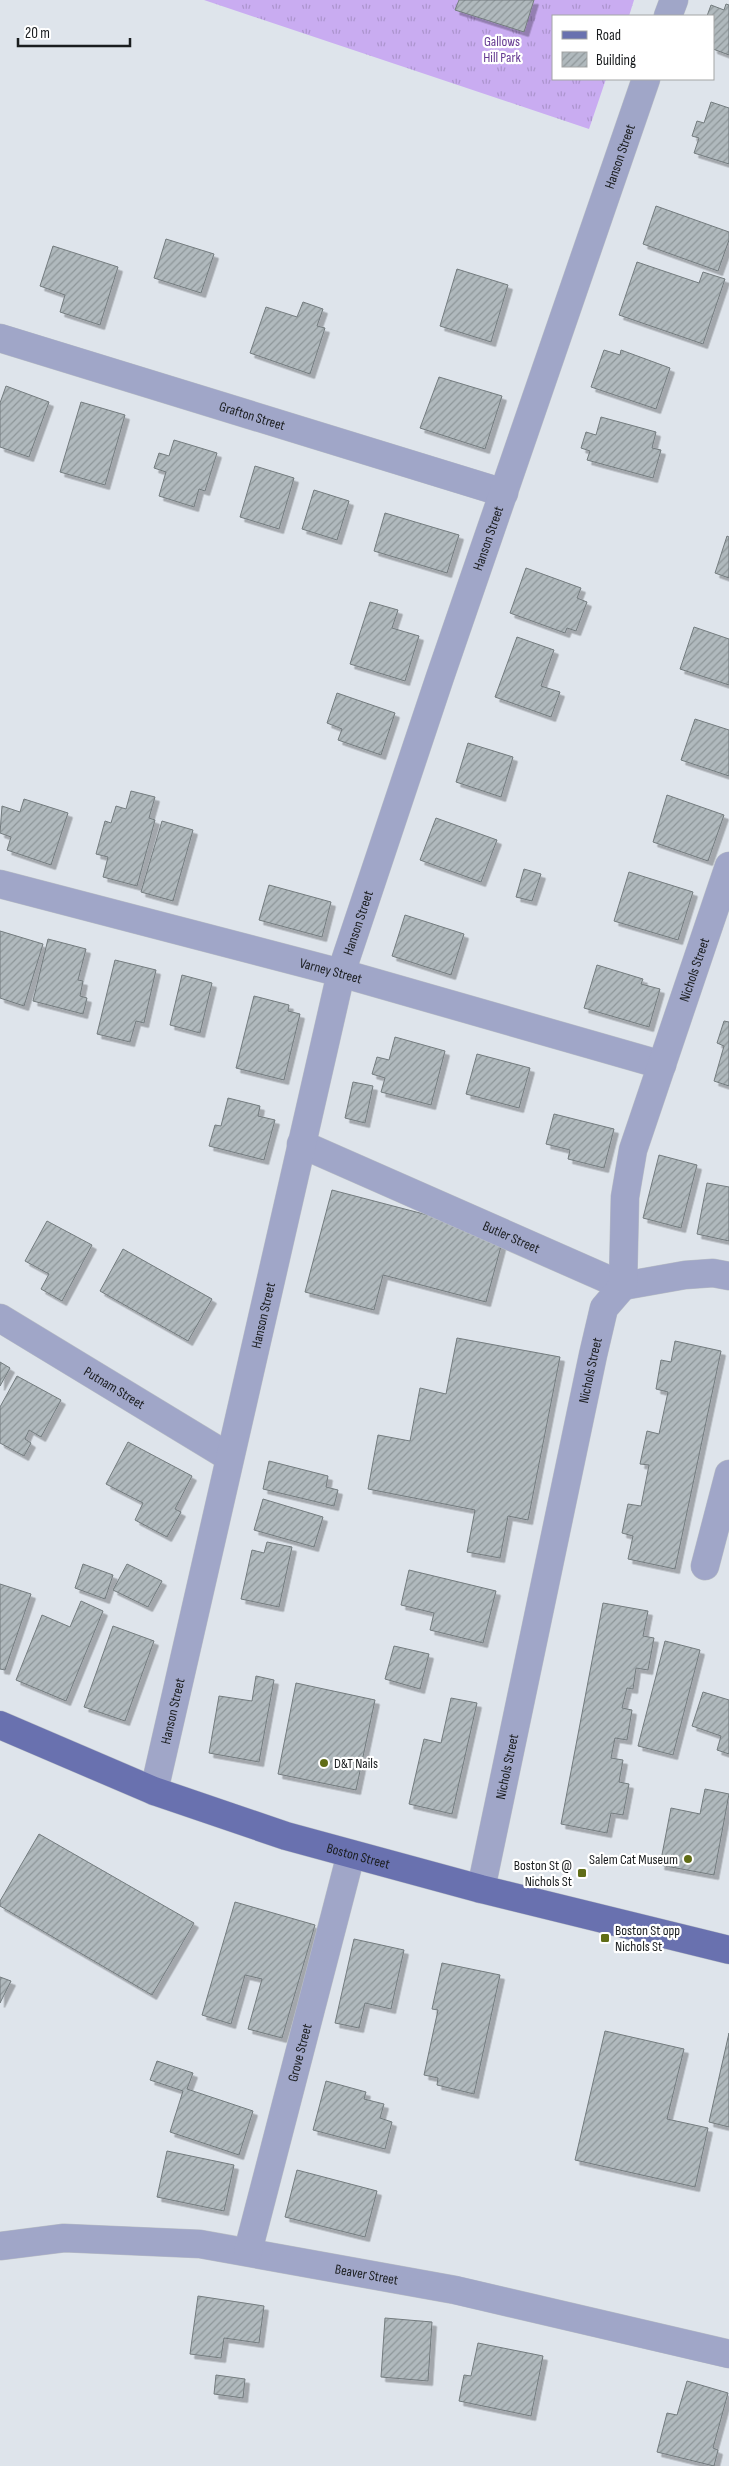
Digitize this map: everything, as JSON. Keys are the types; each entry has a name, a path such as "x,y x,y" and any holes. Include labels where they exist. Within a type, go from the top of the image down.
{"main road":[{"name":"Boston Street","path":"0,1725 154,1791 277,1833 481,1889 729,1950"}],"street":[{"path":"668,15 674,0"},
{"name":"Hanson Street","path":"154,1791 341,973 646,80"},
{"name":"Grafton Street","path":"0,338 504,493"},
{"name":"Nichols Street","path":"481,1889 592,1355 604,1308 623,1286 625,1197 632,1160 729,866"},
{"name":"Varney Street","path":"0,884 341,973 662,1065"},
{"name":"Butler Street","path":"301,1144 623,1286"},
{"path":"623,1286 685,1275 713,1273 729,1276"},
{"name":"Putnam Street","path":"0,1318 229,1457"},
{"path":"705,1566 729,1474"},
{"name":"Grove Street","path":"248,2251 351,1854"},
{"name":"Beaver Street","path":"0,2246 64,2238 200,2244 248,2251 455,2290 729,2354"}],"green space":[{"name":"Gallows Hill Park","path":"204,0 634,0 629,15 552,15 552,80 606,80 589,129"}],"building":[{"path":"459,0 534,0 524,32 455,10"},
{"path":"726,4 729,5 729,55 714,49 714,15 707,15 711,5 724,10"},
{"path":"711,102 729,108 729,164 694,153 699,138 692,136 697,121 704,123"},
{"path":"656,206 729,232 729,240 718,271 643,244"},
{"path":"166,239 214,254 201,293 154,278"},
{"path":"53,246 118,267 100,325 60,312 65,295 40,286"},
{"path":"637,262 699,283 703,272 725,279 703,344 619,315"},
{"path":"457,269 508,285 491,342 440,326"},
{"path":"303,302 323,309 317,326 325,328 310,374 250,353 266,307 297,317"},
{"path":"604,350 620,355 621,350 670,368 656,409 591,387"},
{"path":"439,377 502,396 485,449 420,428"},
{"path":"6,386 49,402 29,457 0,447 0,403"},
{"path":"81,402 125,415 105,485 60,472"},
{"path":"601,417 656,432 652,448 661,450 653,478 587,460 590,451 581,448 586,432 596,435"},
{"path":"174,440 217,453 205,491 199,489 194,507 159,496 166,472 154,468 159,453 169,456"},
{"path":"255,466 294,478 279,529 240,517"},
{"path":"314,490 349,501 337,540 302,529"},
{"path":"385,513 459,535 447,573 374,551"},
{"path":"727,536 729,537 729,578 715,573"},
{"path":"526,568 581,588 577,598 587,602 576,631 567,628 565,633 510,613"},
{"path":"370,602 398,610 392,628 419,636 405,681 350,664"},
{"path":"694,627 729,639 729,685 680,669"},
{"path":"517,637 554,650 541,686 560,692 551,717 495,697"},
{"path":"337,693 395,713 381,755 338,740 342,729 327,723"},
{"path":"695,719 729,730 729,776 681,760"},
{"path":"468,743 513,757 501,797 456,782"},
{"path":"131,791 155,797 149,818 155,820 137,886 103,877 108,857 96,854 105,821 111,823 116,806 126,809"},
{"path":"667,795 724,815 708,861 653,842"},
{"path":"24,799 68,813 51,865 7,850 11,837 0,833 2,806 20,812"},
{"path":"436,818 497,840 481,882 420,860"},
{"path":"162,821 193,830 173,901 141,892"},
{"path":"524,869 541,874 532,901 516,897"},
{"path":"629,872 693,892 678,940 614,921"},
{"path":"269,885 331,902 322,937 259,920"},
{"path":"405,915 464,934 451,975 392,956"},
{"path":"0,931 43,944 24,1006 0,998"},
{"path":"48,939 86,949 78,980 83,981 80,996 87,998 83,1014 33,1001"},
{"path":"115,960 156,970 144,1023 136,1021 130,1042 97,1034"},
{"path":"597,965 643,979 641,984 660,989 649,1027 584,1008"},
{"path":"182,975 212,983 200,1033 170,1025"},
{"path":"254,996 289,1005 288,1011 300,1014 284,1080 236,1068"},
{"path":"724,1021 729,1022 729,1086 714,1081 724,1046 717,1043"},
{"path":"395,1037 445,1051 431,1105 381,1092 385,1078 372,1074 377,1057 389,1060"},
{"path":"477,1054 530,1068 519,1108 466,1094"},
{"path":"353,1082 373,1086 365,1123 345,1118"},
{"path":"228,1098 260,1106 258,1116 275,1120 264,1160 209,1146 215,1125 221,1126"},
{"path":"554,1114 614,1129 604,1168 568,1159 570,1150 546,1144"},
{"path":"659,1155 697,1165 681,1228 643,1218"},
{"path":"707,1183 729,1187 729,1241 697,1234"},
{"path":"332,1190 504,1235 486,1302 383,1275 374,1310 305,1292"},
{"path":"47,1221 92,1245 62,1301 41,1289 49,1274 25,1261"},
{"path":"123,1249 212,1299 188,1341 100,1291"},
{"path":"457,1338 560,1357 528,1520 508,1516 500,1558 467,1552 475,1510 368,1489 378,1435 410,1441 420,1388 446,1394"},
{"path":"675,1341 721,1351 675,1569 628,1559 633,1536 622,1533 628,1504 641,1506 649,1465 640,1464 647,1431 659,1434 668,1392 656,1389 661,1360 671,1362"},
{"path":"0,1362 10,1368 0,1386"},
{"path":"17,1376 61,1400 41,1437 29,1430 25,1439 31,1443 24,1456 0,1443 0,1407"},
{"path":"128,1442 192,1476 175,1509 181,1512 167,1537 135,1520 143,1503 106,1484"},
{"path":"269,1461 328,1476 326,1487 338,1490 334,1506 263,1489"},
{"path":"263,1499 323,1517 314,1547 254,1530"},
{"path":"267,1542 292,1547 279,1607 241,1599 252,1550 264,1553"},
{"path":"83,1564 113,1575 105,1599 75,1588"},
{"path":"127,1564 162,1581 148,1607 113,1590"},
{"path":"409,1570 496,1591 483,1643 430,1630 434,1613 401,1605"},
{"path":"0,1584 31,1594 5,1670 0,1669"},
{"path":"81,1601 103,1611 66,1701 16,1680 42,1615 70,1627"},
{"path":"603,1603 648,1611 643,1636 654,1638 648,1670 636,1668 633,1689 627,1688 622,1708 632,1710 627,1740 615,1738 611,1758 623,1760 619,1782 629,1784 623,1815 611,1813 607,1833 561,1824"},
{"path":"113,1626 154,1641 125,1721 84,1707"},
{"path":"665,1641 700,1650 673,1755 638,1746"},
{"path":"394,1646 429,1654 420,1689 385,1679"},
{"path":"256,1676 274,1680 259,1762 209,1753 219,1696 252,1701"},
{"path":"296,1683 375,1700 356,1790 278,1774"},
{"path":"703,1692 729,1700 729,1754 717,1750 721,1736 692,1726"},
{"path":"451,1698 477,1703 452,1814 409,1804 424,1739 441,1743"},
{"path":"705,1789 729,1794 714,1875 660,1865 671,1808 700,1814"},
{"path":"39,1834 194,1923 152,1995 0,1906 0,1901"},
{"path":"235,1902 315,1925 282,2038 248,2029 262,1979 245,1975 231,2024 202,2015"},
{"path":"354,1939 404,1950 391,2009 365,2003 359,2028 335,2023"},
{"path":"442,1963 500,1975 474,2094 437,2085 438,2078 424,2075 438,2010 432,2009"},
{"path":"0,1977 11,1981 0,2003"},
{"path":"605,2031 684,2049 667,2119 708,2128 695,2187 575,2160"},
{"path":"729,2033 729,2127 709,2122"},
{"path":"157,2061 193,2073 187,2089 253,2111 239,2155 170,2132 183,2091 150,2080"},
{"path":"326,2081 366,2092 364,2099 384,2104 380,2118 392,2122 385,2149 313,2130"},
{"path":"167,2151 234,2165 224,2211 157,2197"},
{"path":"297,2170 377,2191 365,2237 285,2217"},
{"path":"198,2296 264,2306 259,2343 224,2338 221,2358 190,2354"},
{"path":"385,2318 432,2322 428,2381 381,2377"},
{"path":"478,2343 543,2356 531,2416 459,2401 464,2375 471,2376"},
{"path":"216,2375 245,2379 243,2398 214,2394"},
{"path":"687,2381 728,2393 713,2448 718,2450 714,2466 657,2452 667,2413 677,2415"}],"place":[{"name":"D&T Nails","path":"324,1763"},
{"name":"Salem Cat Museum","path":"688,1859"},
{"name":"Boston St @ Nichols St","path":"582,1873"},
{"name":"Boston St opp Nichols St","path":"605,1938"}]}
